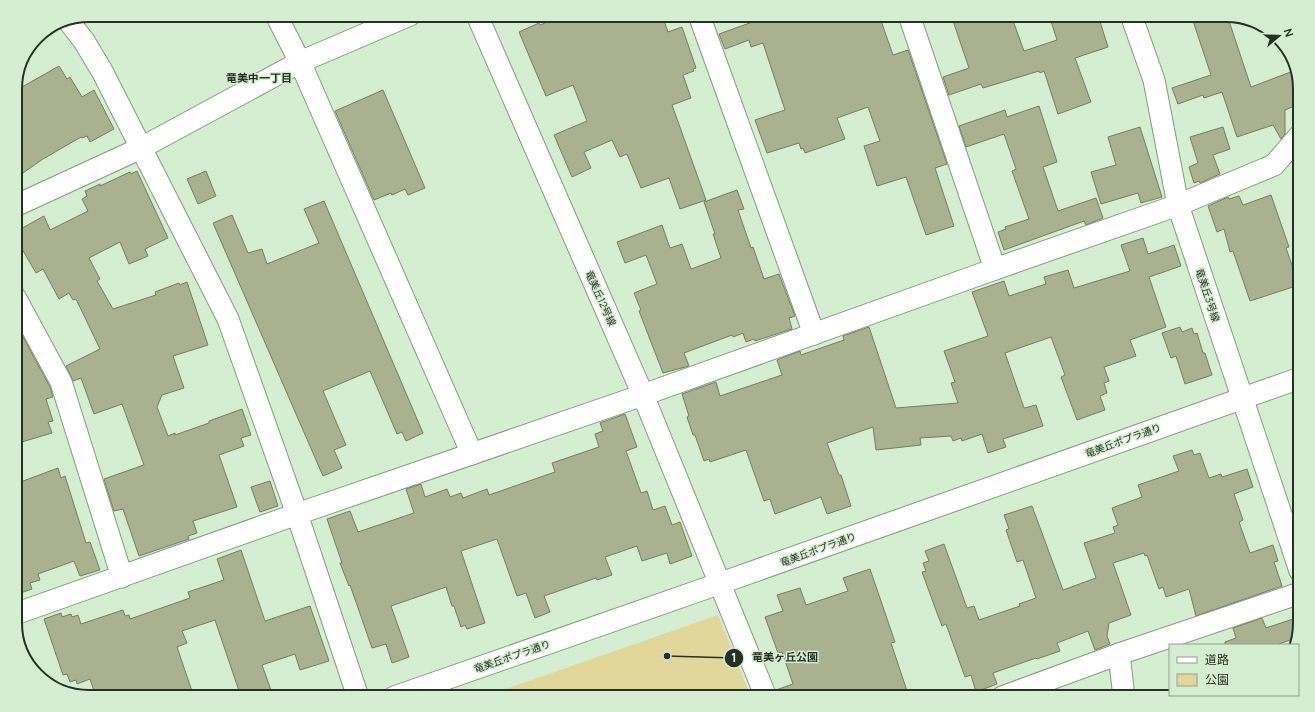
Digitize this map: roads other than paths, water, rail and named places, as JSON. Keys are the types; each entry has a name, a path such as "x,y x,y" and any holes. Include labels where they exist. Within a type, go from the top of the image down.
{"street":[{"path":"280,22 300,62 472,454"},
{"path":"22,203 141,148 373,22"},
{"name":"竜美丘12号線","path":"480,22 643,395 763,690"},
{"path":"701,22 814,334"},
{"path":"911,22 994,269"},
{"name":"竜美丘3号線","path":"1133,22 1154,80 1178,205 1293,550"},
{"path":"71,25 84,41 102,71 228,319 297,514 356,690"},
{"path":"22,612 297,514 643,395 994,269 1178,205 1274,165 1293,143"},
{"path":"22,310 61,382 122,577"},
{"name":"竜美丘ポプラ通り","path":"414,690 721,584 1293,380"},
{"path":"1021,690 1119,654 1293,595"},
{"path":"1119,654 1123,690"}],"place":[{"name":"竜美ヶ丘公園","path":"667,656"}],"district":[{"name":"竜美中一丁目","path":"259,78"}]}
